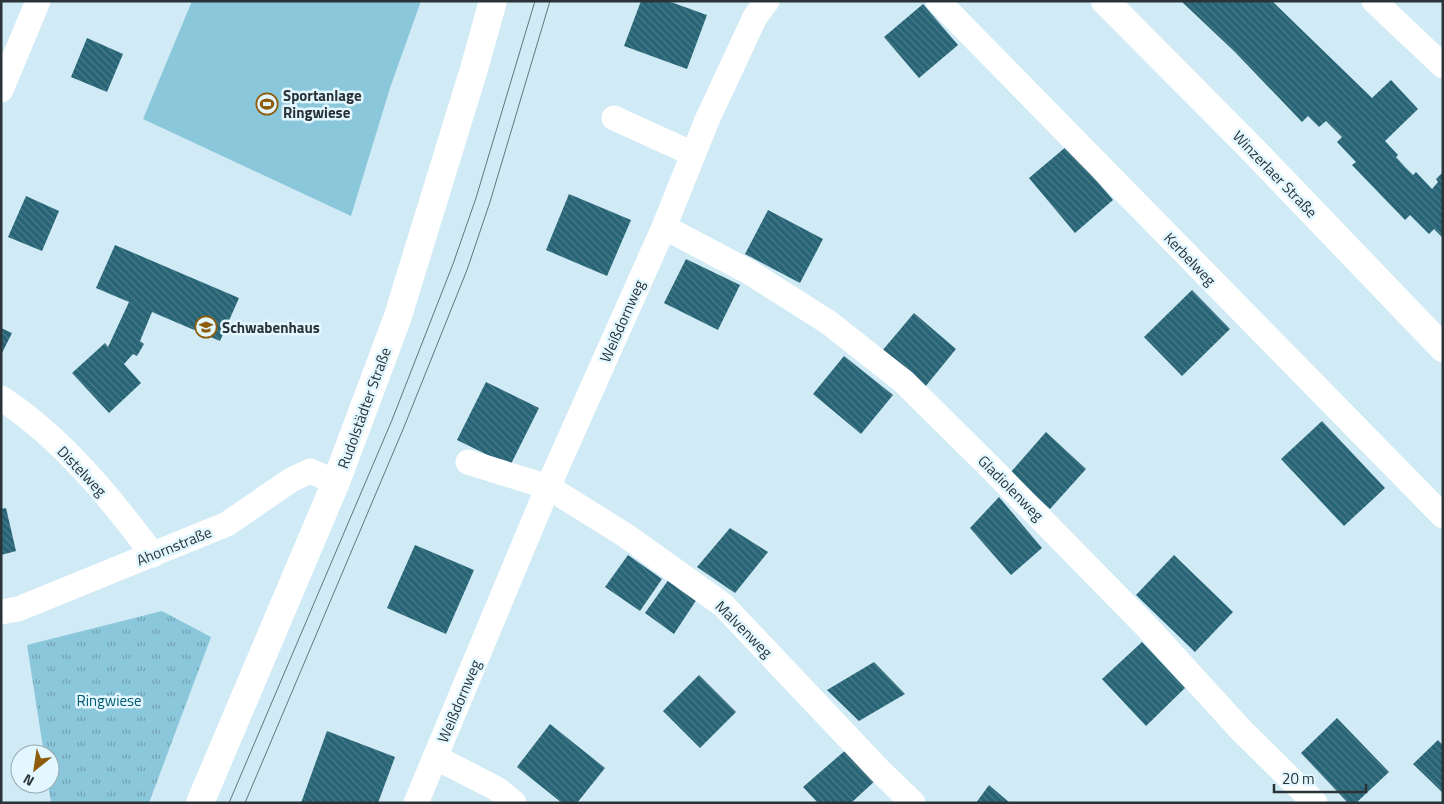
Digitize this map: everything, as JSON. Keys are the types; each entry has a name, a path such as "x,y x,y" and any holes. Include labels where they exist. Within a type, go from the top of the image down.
{"main road":[{"name":"Rudolstädter Straße","path":"200,803 336,482 397,319 493,1"},
{"name":"Winzerlaer Straße","path":"1105,1 1252,149 1443,348"}],"street":[{"path":"1,90 8,58 38,1"},
{"name":"Weißdornweg","path":"416,803 548,488 664,227 707,120 755,17 767,1"},
{"name":"Kerbelweg","path":"938,1 1443,516"},
{"path":"1374,1 1443,66"},
{"path":"614,118 693,154"},
{"name":"Gladiolenweg","path":"664,227 749,272 828,322 903,381 990,466 1148,628 1241,730 1315,803"},
{"name":"Distelweg","path":"1,398 24,414 77,463 122,514 153,555"},
{"path":"468,462 548,488"},
{"name":"Ahornstraße","path":"1,612 18,609 227,524 291,480 310,471 336,482"},
{"name":"Malvenweg","path":"548,488 625,535 723,605 880,771 913,803"},
{"path":"435,757 497,789 514,803"}],"green space":[{"name":"Sportanlage Ringwiese","path":"192,1 421,1 390,88 351,216 143,119"},
{"name":"Ringwiese","path":"162,611 211,637 149,803 51,803 50,794 60,794 60,744 42,744 27,645"}],"building":[{"path":"641,1 668,1 707,15 687,69 624,46"},
{"path":"1181,1 1272,1 1372,98 1391,80 1418,109 1385,141 1398,155 1396,157 1405,167 1413,175 1416,172 1432,189 1438,182 1436,179 1443,172 1443,238 1434,229 1429,234 1410,215 1405,220 1352,165 1356,162 1337,142 1342,137 1326,121 1319,127 1308,116 1302,122 1235,52"},
{"path":"923,4 958,45 919,78 884,37"},
{"path":"87,38 123,54 107,92 71,77"},
{"path":"1067,146 1113,200 1075,233 1029,178"},
{"path":"569,194 631,220 607,276 546,250"},
{"path":"26,196 59,211 42,251 8,237"},
{"path":"768,210 823,239 800,283 745,254"},
{"name":"Schwabenhaus","path":"115,245 239,298 220,341 152,312 140,341 144,344 137,356 133,354 124,364 141,383 109,413 72,373 105,343 108,347 129,302 96,288"},
{"path":"686,259 740,285 718,330 664,303"},
{"path":"1192,290 1230,329 1182,376 1144,337"},
{"path":"914,313 956,349 925,387 882,351"},
{"path":"1,328 12,333 1,355"},
{"path":"844,356 893,395 861,434 813,394"},
{"path":"486,382 539,408 510,466 457,440"},
{"path":"1322,421 1385,488 1344,526 1281,459"},
{"path":"1046,432 1086,469 1050,509 1010,473"},
{"path":"999,497 1042,548 1011,575 970,528"},
{"path":"6,508 16,551 1,555 1,509"},
{"path":"730,528 768,552 735,593 697,567"},
{"path":"415,545 474,570 446,634 387,608"},
{"path":"628,555 662,579 640,611 605,587"},
{"path":"1174,555 1233,612 1195,652 1136,595"},
{"path":"669,579 697,599 674,634 645,613"},
{"path":"1142,642 1185,688 1146,726 1102,679"},
{"path":"874,662 905,694 859,721 827,690"},
{"path":"699,675 736,712 700,748 663,711"},
{"path":"1337,718 1389,772 1356,803 1348,803 1301,753"},
{"path":"550,724 605,768 577,803 562,803 517,767"},
{"path":"327,731 395,757 378,803 301,803"},
{"path":"1438,740 1443,745 1443,793 1413,764"},
{"path":"848,748 877,779 851,803 818,803 803,787"},
{"path":"989,785 1010,803 976,803"}],"tram line":[{"path":"229,803 392,420 453,264 476,198 535,1"},
{"path":"245,803 404,427 467,270 490,202 550,1"}],"place":[{"name":"Sportanlage Ringwiese","path":"267,104"},
{"name":"Schwabenhaus","path":"206,327"}]}
